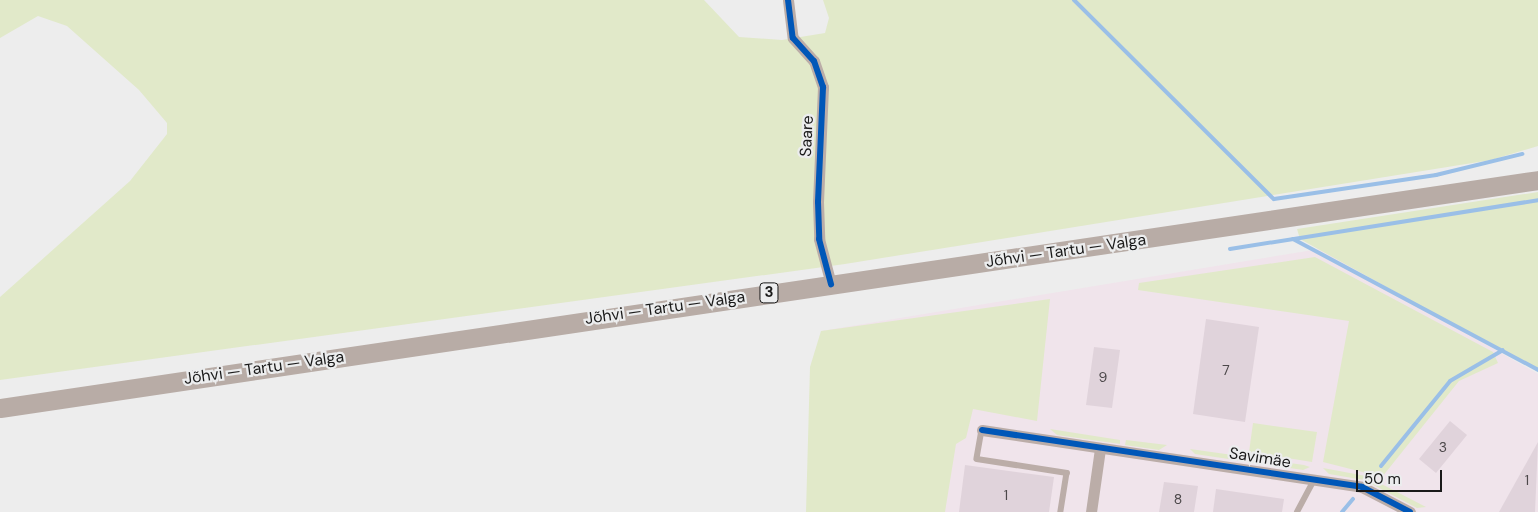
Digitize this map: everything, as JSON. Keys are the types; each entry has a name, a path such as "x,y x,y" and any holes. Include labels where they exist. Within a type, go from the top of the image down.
{"highway":[{"name":"Jõhvi — Tartu — Valga","path":"0,408 1538,180"}],"street":[{"name":"Saare","path":"788,0 793,38 814,61 823,87 818,202 819,240 831,284"},
{"name":"Savimäe","path":"982,430 1362,487 1403,511"},
{"path":"1091,512 1100,449"}],"lane":[{"path":"982,430 977,459 1067,473 1061,512"},
{"path":"1297,512 1314,480"}],"shaded area":[{"path":"1319,249 1538,374 1538,512 810,512 821,331"}],"green space":[{"path":"0,0 704,0 739,37 782,40 825,33 829,18 823,0 1538,0 1538,146 1491,160 845,264 0,380 0,297 130,181 167,134 167,123 139,90 67,26 38,16 0,38"},
{"path":"1538,192 1538,371 1300,239 1297,229"},
{"path":"1315,257 1493,352 1498,363 1459,381 1382,477 1323,462 1349,321 1138,290 1139,283"},
{"path":"1050,299 1037,421 973,409 966,438 956,444 945,512 806,512 810,367 821,331"},
{"path":"1253,423 1317,432 1312,462 1249,452"},
{"path":"1050,429 1120,440 1120,444 1057,435"},
{"path":"1126,440 1167,445 1159,450 1125,445"},
{"path":"1190,449 1310,467 1303,470 1195,454"},
{"path":"1323,468 1366,476 1426,507 1417,508 1364,480 1329,474"}],"building":[{"path":"1206,319 1259,327 1245,422 1193,414"},
{"path":"1094,347 1120,350 1112,408 1086,405"},
{"path":"1450,421 1467,435 1436,473 1419,459"},
{"path":"1538,442 1535,512 1499,512"},
{"path":"965,465 1054,477 1049,512 959,512"},
{"path":"1164,482 1198,486 1194,512 1159,512"},
{"path":"1216,489 1284,499 1282,512 1213,512"}],"waterway":[{"path":"1074,0 1274,199 1436,175 1522,154"},
{"path":"1230,249 1538,200"},
{"path":"1293,239 1538,370"},
{"path":"1381,466 1450,381 1503,350"},
{"path":"1342,512 1353,499"}],"cycle path":[{"path":"788,0 793,38 814,61 823,87 818,202 819,239 831,284"},
{"path":"982,430 1362,487 1410,512"}]}
